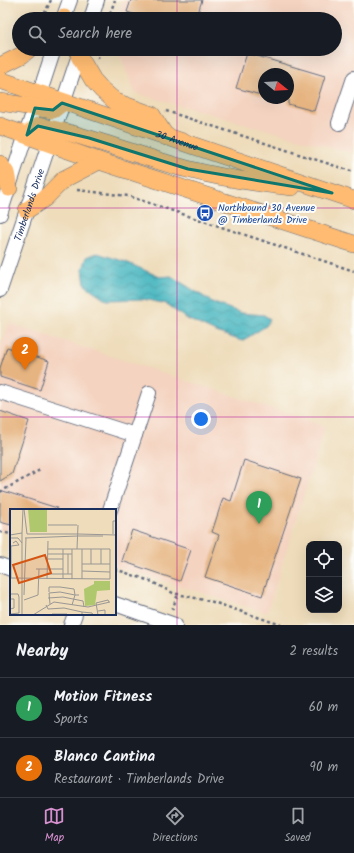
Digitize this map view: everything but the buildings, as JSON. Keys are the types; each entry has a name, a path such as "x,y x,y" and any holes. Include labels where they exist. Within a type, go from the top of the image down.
{"main road":[{"path":"0,66 20,56"},
{"path":"82,56 93,80 102,90 116,102 152,115 166,137"},
{"name":"30 Avenue","path":"0,80 37,101 62,103 354,200"},
{"path":"0,102 37,101"},
{"path":"0,126 27,135 51,136 188,169 261,183 332,192"},
{"path":"51,136 99,160 354,244"},
{"path":"27,210 45,198 64,179 99,160"},
{"path":"0,164 6,173 9,188"}],"street":[{"path":"66,12 70,0"},
{"path":"93,12 97,0"},
{"path":"0,214 52,56"},
{"name":"Timberlands Drive","path":"0,290 79,56"},
{"path":"339,123 354,78"},
{"path":"0,392 135,435"},
{"path":"110,509 149,393"},
{"path":"0,565 10,569"},
{"path":"116,604 173,620"},
{"path":"71,625 75,615"}],"path":[{"path":"45,12 51,0"},
{"path":"111,12 115,0"},
{"path":"164,110 354,172"},
{"path":"81,189 128,196 354,271"},
{"path":"0,492 40,470"},
{"path":"0,532 10,534"},
{"path":"116,569 150,581 178,594 213,602 281,625"},
{"path":"173,620 178,594"}],"highlighted area":[{"path":"62,103 332,193 188,169 89,138 38,126 27,135 35,108 53,110"}],"shaded area":[{"path":"124,0 354,0 354,145 351,153 135,93 121,56 342,56 342,12 120,12"},
{"path":"9,323 325,426 267,613 116,566 116,509 10,509 10,534 0,530 0,349"}],"water":[{"path":"97,253 126,262 160,277 171,276 214,303 241,313 264,315 270,319 266,326 242,341 216,332 185,318 166,304 143,299 107,300 85,285 83,269 87,257"}],"place":[{"name":"Northbound 30 Avenue @ Timberlands Drive","path":"205,213"},
{"name":"Blanco Cantina","path":"25,370"},
{"name":"Motion Fitness","path":"259,524"}]}
